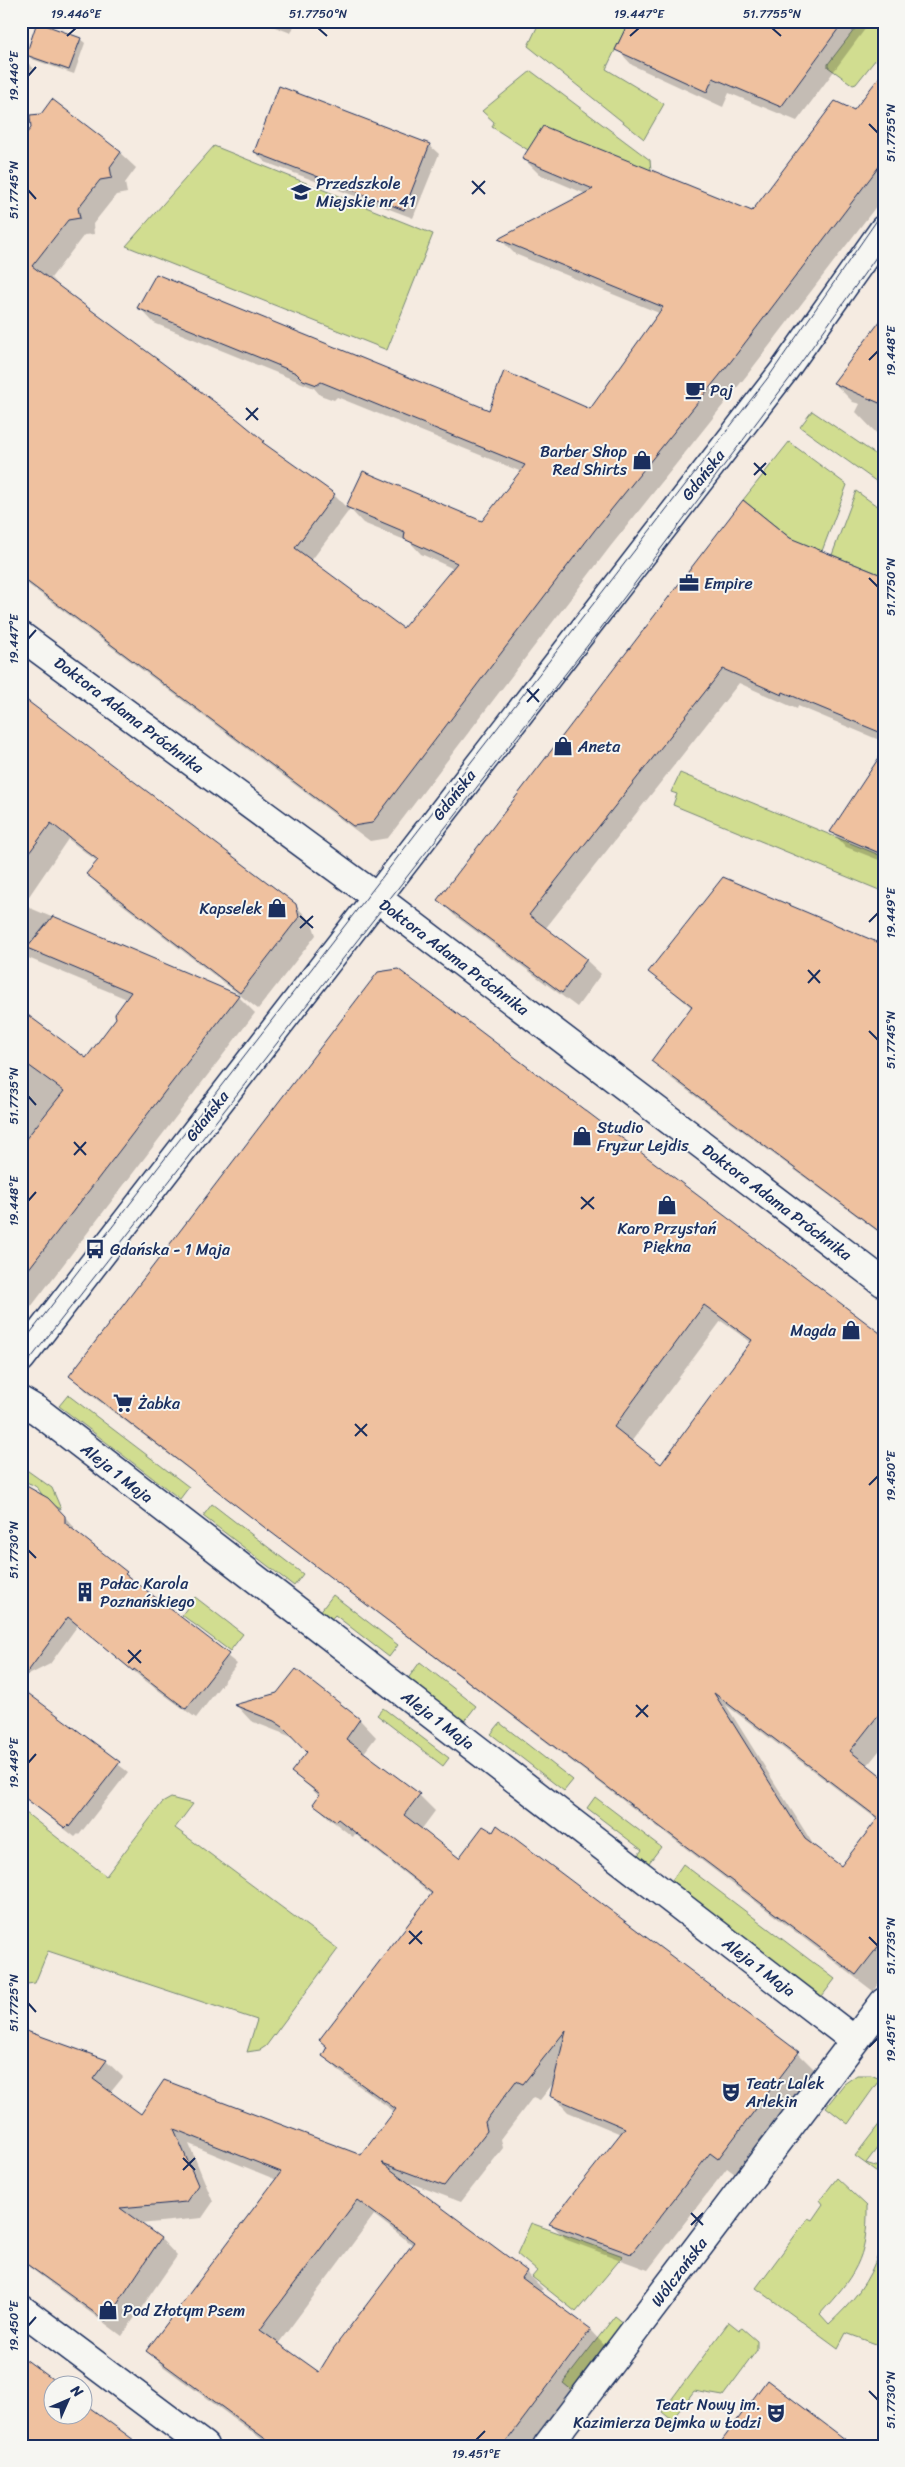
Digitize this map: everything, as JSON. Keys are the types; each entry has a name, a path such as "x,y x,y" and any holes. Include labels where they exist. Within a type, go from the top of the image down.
{"street":[{"name":"Gdańska","path":"21,1358 783,372 884,229"},
{"name":"Doktora Adama Próchnika","path":"21,636 376,897 884,1283"},
{"name":"Aleja 1 Maja","path":"21,1401 213,1545 854,2040"},
{"name":"Wólczańska","path":"547,2446 884,2002"},
{"path":"21,2309 204,2446"}],"green space":[{"path":"540,21 629,21 606,69 664,104 644,139 528,46"},
{"path":"861,21 884,21 884,49 856,84 853,85 828,67 828,64"},
{"path":"531,71 650,160 651,170 528,150 492,127 494,122 482,111"},
{"path":"214,146 433,234 387,350 126,246"},
{"path":"812,411 884,460 884,487 800,427"},
{"path":"789,442 847,485 822,551 794,541 743,500"},
{"path":"856,491 884,511 884,576 832,555"},
{"path":"680,773 884,857 884,892 673,805 677,794 671,792"},
{"path":"68,1395 189,1487 180,1499 59,1406"},
{"path":"21,1466 52,1488 61,1509 49,1503 33,1485 21,1481"},
{"path":"212,1504 303,1574 294,1586 203,1516"},
{"path":"333,1595 398,1645 389,1657 335,1615 326,1625 316,1617"},
{"path":"195,1597 243,1634 230,1651 182,1615"},
{"path":"420,1662 476,1706 460,1727 404,1684"},
{"path":"383,1708 449,1758 443,1766 377,1715"},
{"path":"500,1723 573,1780 564,1791 491,1734"},
{"path":"595,1797 661,1847 645,1868 634,1860 642,1850 587,1808"},
{"path":"171,1798 193,1804 175,1828 338,1949 266,2046 260,2050 247,2052 257,2020 48,1951 35,1983 27,1984 21,2000 21,1809 106,1876 162,1803"},
{"path":"683,1864 835,1979 819,2000 668,1886"},
{"path":"857,2075 871,2075 880,2079 848,2124 826,2107 844,2084"},
{"path":"884,2118 884,2139 866,2163 884,2169 884,2177 855,2156"},
{"path":"837,2178 867,2206 865,2240 857,2266 842,2289 820,2314 829,2324 853,2300 871,2272 879,2251 884,2253 884,2347 846,2333 838,2348 756,2288 808,2218 812,2220 823,2204 820,2200"},
{"path":"531,2223 623,2256 576,2312 532,2277 537,2271 517,2254"},
{"path":"615,2316 625,2324 574,2392 563,2383"},
{"path":"729,2322 739,2330 742,2328 757,2341 757,2350 723,2396 694,2391 672,2420 662,2412"}],"building":[{"path":"629,21 844,21 781,107 713,78 707,92 615,50"},
{"path":"37,22 81,38 69,70 26,55"},
{"path":"884,71 884,160 732,360 594,531 372,823 353,826 21,577 21,140 31,128 30,115 41,114 52,99 121,152 110,167 112,178 100,180 78,208 80,218 68,220 32,266 235,417 264,441 262,442 335,494 295,548 403,628 457,563 404,539 405,532 346,507 363,471 482,521 525,465 321,382 317,385 303,380 296,373 137,308 156,274 489,410 504,371 590,409 663,307 498,239 593,189 522,159 543,126 752,211 835,101 854,110"},
{"path":"279,86 430,144 404,210 254,152"},
{"path":"884,316 884,405 833,383"},
{"path":"743,500 790,538 884,576 884,734 783,692 782,695 723,669 529,915 587,959 562,993 437,900"},
{"path":"21,696 296,904 299,917 240,993 86,874 98,860 51,823 21,864"},
{"path":"884,750 884,855 830,832"},
{"path":"723,877 884,945 884,962 879,987 884,991 884,1235 651,1061 692,1006 648,972"},
{"path":"53,916 239,995 21,1279 21,1145 64,1091 21,1060 21,1010 86,1058 116,1018 115,1014 131,992 27,948"},
{"path":"398,969 884,1336 884,1708 850,1751 884,1778 884,1939 856,1975 264,1527 69,1376 378,972","holes":["704,1305 752,1340 661,1464 614,1427","714,1693 878,1818 841,1866 805,1839"]},
{"name":"Pałac Karola Poznańskiego","path":"21,1483 48,1498 65,1516 65,1523 127,1572 125,1574 229,1654 186,1709 134,1669 133,1671 68,1617 21,1681"},
{"path":"296,1669 360,1719 346,1739 420,1794 404,1815 459,1858 483,1826 493,1832 497,1825 799,2052 718,2159 710,2153 631,2254 549,2224 625,2128 550,2096 566,2030 523,2084 516,2081 485,2122 487,2131 444,2186 382,2163 527,2271 522,2278 591,2329 503,2446 275,2446 146,2351 281,2172 174,2129 198,2185 186,2202 120,2208 161,2238 106,2321 21,2260 21,2029 107,2060 93,2079 141,2114 164,2080 361,2155 396,2109 322,2056 327,2047 319,2040 432,1893 338,1819 336,1821 313,1804 320,1794 291,1772 307,1752 283,1727 274,1721 234,1705 277,1693","holes":["357,2200 414,2242 333,2349 319,2372 260,2330"]},
{"path":"21,1688 120,1762 69,1827 68,1825 65,1828 21,1795"},
{"path":"21,2356 45,2374 42,2374 42,2424 92,2424 92,2409 142,2446 21,2446"},
{"name":"Teatr Nowy im. Kazimierza Dejmka w Łodzi","path":"767,2380 854,2446 718,2446"}],"tram line":[{"path":"21,1345 770,375 884,210"},
{"path":"21,1371 598,632 790,378 884,246"}],"place":[{"name":"Przedszkole Miejskie nr 41","path":"301,192"},
{"name":"Paj","path":"695,390"},
{"name":"Barber Shop Red Shirts","path":"642,460"},
{"name":"Empire","path":"689,583"},
{"name":"Aneta","path":"563,746"},
{"name":"Kapselek","path":"277,908"},
{"name":"Studio Fryzur Lejdis","path":"582,1136"},
{"name":"Karo Przystań Piękna","path":"667,1205"},
{"name":"Gdańska - 1 Maja","path":"95,1249"},
{"name":"Magda","path":"851,1330"},
{"name":"Żabka","path":"123,1403"},
{"name":"Pałac Karola Poznańskiego","path":"85,1592"},
{"name":"Teatr Lalek Arlekin","path":"731,2092"},
{"name":"Pod Złotym Psem","path":"108,2310"},
{"name":"Teatr Nowy im. Kazimierza Dejmka w Łodzi","path":"776,2413"}]}
